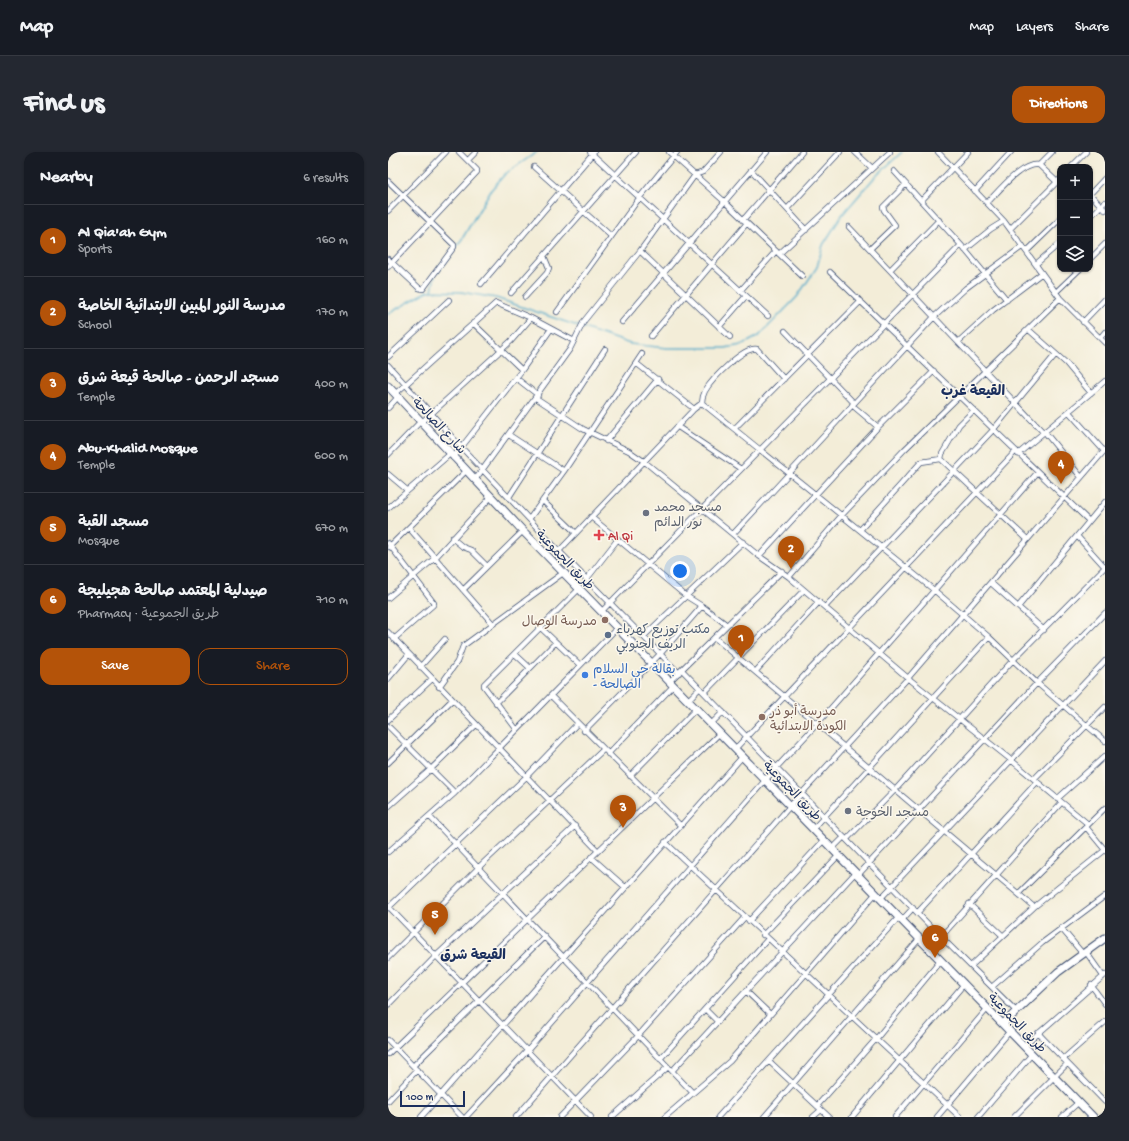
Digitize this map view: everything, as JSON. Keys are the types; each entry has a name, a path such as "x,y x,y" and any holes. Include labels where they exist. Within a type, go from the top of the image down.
{"main road":[{"name":"شارع الصالحة","path":"388,386 475,480"},
{"name":"طريق الجموعية","path":"475,480 563,573 813,829 858,873 1093,1117"},
{"path":"1003,1024 1054,975 1105,938"}],"street":[{"path":"388,156 392,152"},
{"path":"388,210 446,152"},
{"path":"388,267 390,261 430,222 477,171 459,152"},
{"path":"468,160 476,152"},
{"path":"511,293 636,152"},
{"path":"669,152 676,154 695,175 802,276"},
{"path":"475,480 537,396 574,341 576,334 584,321 640,251 695,175 703,172 722,152"},
{"path":"622,322 767,152"},
{"path":"650,336 686,296 769,189 802,152"},
{"path":"787,209 840,152"},
{"path":"855,152 872,168"},
{"path":"740,291 778,252 806,230 890,152"},
{"path":"938,152 1004,221 1060,298 1105,343"},
{"path":"921,201 968,152"},
{"path":"975,191 1011,152"},
{"path":"1039,165 1052,152"},
{"path":"1074,164 1086,152"},
{"path":"481,284 592,153 768,316"},
{"path":"557,312 611,236 676,154"},
{"path":"987,203 1022,169 1031,164 1039,165 1057,179"},
{"path":"534,167 611,236"},
{"path":"751,170 806,230"},
{"path":"894,172 939,220 1007,300"},
{"path":"1093,191 1105,178"},
{"path":"388,181 454,247 426,288 419,288 390,261"},
{"path":"1010,229 1057,181"},
{"path":"870,249 895,225 883,207 906,184"},
{"path":"1093,197 1103,208"},
{"path":"1093,215 1103,208 1105,202"},
{"path":"890,270 939,220"},
{"path":"965,250 991,229 1004,221"},
{"path":"1027,251 1057,222"},
{"path":"849,227 1043,431 1081,476"},
{"path":"1093,256 1105,244"},
{"path":"601,612 961,246"},
{"path":"733,534 934,317 966,288 1023,246"},
{"path":"1036,264 1057,246"},
{"path":"640,251 730,338"},
{"path":"525,297 547,273 549,268 544,256"},
{"path":"830,272 934,371 1016,453 1089,521"},
{"path":"1056,292 1077,272"},
{"path":"958,342 1007,300 1042,273"},
{"path":"719,327 746,296"},
{"path":"789,577 842,515 904,450 1029,330 1060,298"},
{"path":"1083,322 1105,299"},
{"path":"388,357 449,300"},
{"path":"735,428 861,301"},
{"path":"388,408 396,395 406,384 496,303 531,318 574,341"},
{"path":"388,456 421,423 500,350 531,318"},
{"path":"473,323 522,370"},
{"path":"388,508 407,490 462,447 516,378 551,329"},
{"path":"1029,330 1056,354 1091,393"},
{"path":"785,331 853,404 878,427"},
{"path":"1100,338 1105,332"},
{"path":"559,551 694,409 702,403 704,392 716,377 735,359 752,348 757,349 784,379"},
{"path":"509,497 605,349"},
{"path":"530,518 564,471 642,354"},
{"path":"825,607 880,547 993,430 1056,354"},
{"path":"636,363 694,409"},
{"path":"388,365 431,414 530,518 586,580 680,672 705,692 776,768 913,908 993,986 1016,1011"},
{"path":"759,556 878,427 934,371"},
{"path":"516,378 561,416 589,433 629,451 645,462 759,556 782,571 908,678 1011,760 1087,825 1105,850 1034,907 1002,935 972,965"},
{"path":"606,441 658,379"},
{"path":"735,749 784,695 850,628 906,567 1016,453 1069,412 1105,381"},
{"path":"702,403 816,493 963,614 1037,683 1105,741"},
{"path":"941,459 942,454 959,425 974,410"},
{"path":"516,1117 791,805 908,678 991,583 1081,476 1105,451 1069,412"},
{"path":"678,427 741,469"},
{"path":"509,435 537,455 564,471"},
{"path":"941,459 1027,539"},
{"path":"860,530 921,462 941,459"},
{"path":"394,639 434,604 389,546 466,471"},
{"path":"466,1117 527,1051 776,768 818,724 1037,473"},
{"path":"388,474 407,490"},
{"path":"388,598 435,558 490,497"},
{"path":"543,501 576,533"},
{"path":"1018,607 1105,502"},
{"path":"591,517 686,596 727,625"},
{"path":"409,528 493,624"},
{"path":"462,590 523,531"},
{"path":"833,848 896,789 1012,660 1044,630 1105,567 1077,536"},
{"path":"452,538 463,548 471,550 487,566"},
{"path":"586,580 618,539"},
{"path":"644,636 743,542"},
{"path":"608,754 672,683 680,672 782,571"},
{"path":"439,687 455,665 463,646 563,573"},
{"path":"991,583 1044,630"},
{"path":"517,730 484,684 579,589"},
{"path":"705,692 804,590"},
{"path":"756,671 819,602"},
{"path":"584,731 651,662 661,654 702,606"},
{"path":"612,1117 670,1069 718,1022 781,952 858,873 870,863 1037,683 1105,613"},
{"path":"541,628 580,665"},
{"path":"388,852 455,792 499,749 617,628"},
{"path":"388,632 439,687 598,850"},
{"path":"813,829 934,699 989,637"},
{"path":"715,638 756,671 844,748 896,789 996,873 1034,907"},
{"path":"420,667 445,639"},
{"path":"496,702 556,642"},
{"path":"388,678 409,654"},
{"path":"515,654 530,668"},
{"path":"665,1117 692,1092 726,1065 805,975 879,895 892,886 1105,661"},
{"path":"388,720 432,679"},
{"path":"688,700 700,688"},
{"path":"551,696 577,724 680,825"},
{"path":"388,763 407,746 452,700"},
{"path":"918,912 972,853 1035,780 1105,707"},
{"path":"630,776 696,709"},
{"path":"711,724 723,712"},
{"path":"577,724 526,777 388,907 414,931 436,956 591,1117"},
{"path":"388,807 431,769 476,725"},
{"path":"388,726 455,792"},
{"path":"388,1054 720,733"},
{"path":"388,958 479,867 603,750"},
{"path":"421,1117 664,842 743,756"},
{"path":"930,949 1059,801 1105,756"},
{"path":"1019,893 1105,808"},
{"path":"429,816 692,1092"},
{"path":"388,1005 436,956 575,826"},
{"path":"749,922 824,840"},
{"path":"664,842 767,940 960,1117"},
{"path":"763,935 839,855"},
{"path":"591,857 625,887"},
{"path":"993,986 1061,928 1105,896"},
{"path":"969,904 1002,935"},
{"path":"718,1117 770,1062 828,996 901,918 913,908"},
{"path":"560,1117 638,1036 744,918"},
{"path":"1024,1046 1104,975 1061,928"},
{"path":"388,1101 415,1068 479,1001 545,936"},
{"path":"764,1117 794,1085 920,938"},
{"path":"660,1059 767,940"},
{"path":"817,1106 876,1039 941,960"},
{"path":"852,1117 964,984"},
{"path":"1091,986 1105,1004"},
{"path":"746,991 770,1014"},
{"path":"895,1117 988,1008"},
{"path":"705,1009 718,1022"},
{"path":"1063,1059 1105,1022"},
{"path":"937,1117 1010,1031"},
{"path":"1038,1033 1105,1102"},
{"path":"388,1040 462,1117"},
{"path":"978,1117 1032,1054"},
{"path":"770,1062 829,1117"},
{"path":"1014,1117 1067,1064"},
{"path":"1062,1117 1079,1102"},
{"path":"813,1117 821,1110"}],"waterway":[{"path":"438,272 462,239 491,190 505,174 537,152"},
{"path":"388,314 428,291 461,292 496,298 630,344 667,348 725,348 742,345 759,336 797,297 817,267 823,245 842,215 874,178 902,152"},
{"path":"432,291 435,275"}],"place":[{"name":"Abu-Khalid Mosque","path":"1061,484"},
{"name":"مسجد محمد نور الدائم","path":"646,513"},
{"name":"Al Qi","path":"599,535"},
{"name":"مدرسة النور المبين الابتدائية الخاصة","path":"791,569"},
{"name":"مدرسة الوصال","path":"605,620"},
{"name":"مكتب توزيع كهرباء الريف الجنوبي","path":"608,635"},
{"name":"Al Qia'ah Gym","path":"741,658"},
{"name":"بقالة حي السلام - الصالحة","path":"585,675"},
{"name":"مدرسة أبو ذر الكودة الابتدائية","path":"762,717"},
{"name":"مسجد الخوجة","path":"848,811"},
{"name":"مسجد الرحمن - صالحة قيعة شرق","path":"623,828"},
{"name":"مسجد القبة","path":"435,935"},
{"name":"صيدلية المعتمد صالحة هجيليجة","path":"935,958"}],"district":[{"name":"القيعة غرب","path":"973,390"},
{"name":"القيعة شرق","path":"473,954"}]}
